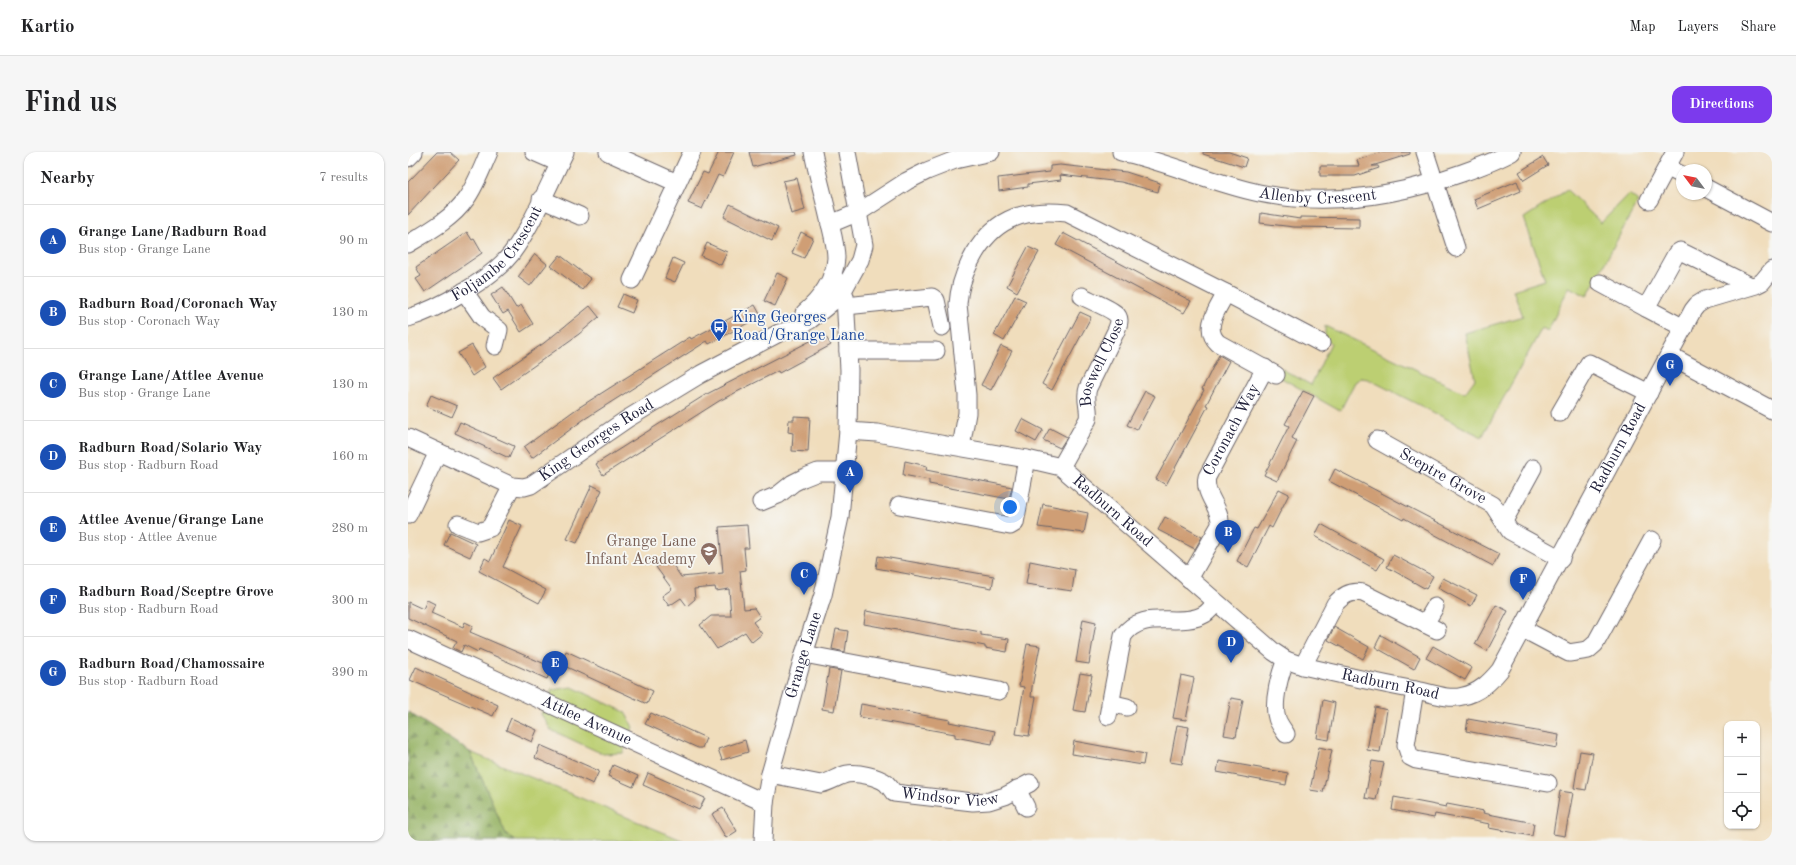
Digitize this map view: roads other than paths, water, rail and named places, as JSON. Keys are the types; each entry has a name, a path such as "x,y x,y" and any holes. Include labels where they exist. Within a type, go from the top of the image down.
{"street":[{"path":"408,158 414,152"},
{"path":"408,244 452,214 466,199 477,179 488,152"},
{"path":"534,152 562,158"},
{"path":"608,152 677,183"},
{"path":"632,280 692,152"},
{"path":"813,152 830,224 836,258 832,275 816,310"},
{"path":"844,298 858,265 864,245 847,152"},
{"path":"830,224 858,212 907,181 927,171 955,160 991,152"},
{"name":"Allenby Crescent","path":"1121,152 1258,192 1285,197 1313,199 1374,196 1434,183 1499,160 1512,152"},
{"path":"1425,152 1456,248"},
{"path":"1649,200 1675,172 1675,152"},
{"name":"Foljambe Crescent","path":"408,318 446,302 464,291 497,268 510,255 524,233 562,158"},
{"path":"1712,191 1772,223"},
{"path":"541,199 580,216"},
{"path":"961,447 967,395 958,304 959,291 963,276 986,236 998,225 1014,218 1049,211 1067,213 1226,293 1320,343"},
{"path":"1646,308 1676,254 1680,251 1751,286"},
{"name":"Radburn Road","path":"848,432 877,433 1027,459 1061,467 1216,603 1286,660 1303,666 1415,690 1449,697 1462,697 1476,692 1489,683 1500,670 1524,629 1697,305 1705,300 1762,282 1772,270"},
{"path":"832,275 844,298"},
{"path":"1600,283 1684,328"},
{"path":"464,291 482,317 499,330 495,346"},
{"name":"Coronach Way","path":"1189,579 1220,525 1221,517 1207,489 1207,477 1270,372 1218,343 1213,338 1210,331 1212,320 1226,293"},
{"name":"Boswell Close","path":"1061,467 1088,419 1089,413 1085,397 1116,331 1119,321 1113,312 1082,296"},
{"path":"816,310 844,298 932,297 936,300 942,327"},
{"name":"Grange Lane","path":"763,841 765,803 770,774 804,654 823,595 840,517 848,432 848,351 844,298"},
{"path":"816,310 847,325"},
{"name":"King Georges Road","path":"408,438 512,486 524,488 531,485 628,419 701,374 780,333 816,310"},
{"path":"848,351 936,351"},
{"path":"1669,355 1772,410"},
{"path":"1560,413 1588,363 1649,393"},
{"name":"Sceptre Grove","path":"1377,440 1492,505 1510,531 1561,559"},
{"path":"408,516 438,452"},
{"path":"899,505 1013,526 1015,523 1027,459"},
{"path":"1504,521 1533,468"},
{"path":"761,502 778,495 793,483 818,472 844,472"},
{"path":"458,524 478,532 490,528 512,486"},
{"path":"1524,629 1569,653 1588,650 1595,644 1652,540"},
{"path":"1303,666 1335,604 1342,596 1356,591 1363,593 1431,627 1435,607"},
{"path":"1127,706 1109,709 1123,636 1128,628 1141,622 1196,618 1206,613 1216,603"},
{"name":"Attlee Avenue","path":"408,639 765,803"},
{"path":"804,654 999,691"},
{"path":"1286,660 1282,670 1275,711 1277,718 1286,734"},
{"path":"1415,690 1406,745 1410,757 1416,760 1548,783"},
{"name":"Windsor View","path":"770,774 821,784 830,782 847,774 857,774 886,783 894,793 973,802 989,801 1024,786 1026,807"}],"place":[{"name":"King Georges Road/Grange Lane","path":"719,342"},
{"name":"Radburn Road/Chamossaire","path":"1670,386"},
{"name":"Grange Lane/Radburn Road","path":"850,493"},
{"name":"Radburn Road/Coronach Way","path":"1228,553"},
{"name":"Grange Lane Infant Academy","path":"709,566"},
{"name":"Grange Lane/Attlee Avenue","path":"804,595"},
{"name":"Radburn Road/Sceptre Grove","path":"1523,600"},
{"name":"Radburn Road/Solario Way","path":"1231,663"},
{"name":"Attlee Avenue/Grange Lane","path":"555,684"}]}
